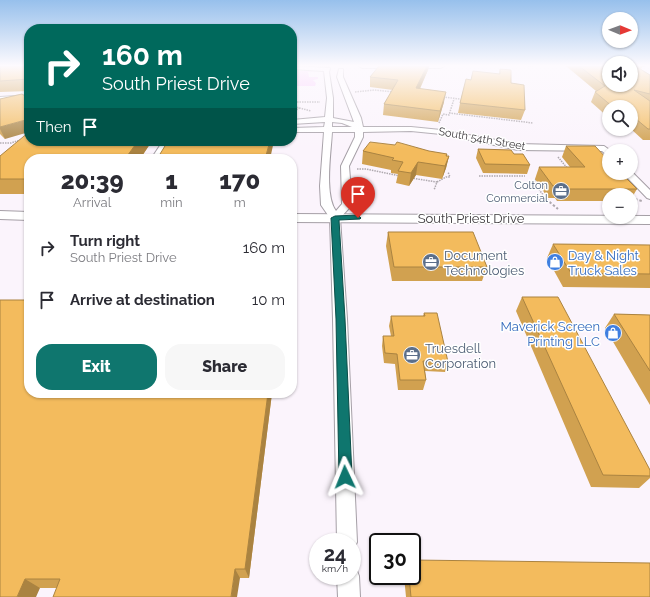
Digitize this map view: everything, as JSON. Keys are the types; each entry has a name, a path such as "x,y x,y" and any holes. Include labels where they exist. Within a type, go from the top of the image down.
{"main road":[{"path":"0,215 24,216"},
{"name":"South Priest Drive","path":"297,218 650,220"}],"street":[{"path":"330,94 325,186 326,205 335,218 340,319 347,533"},
{"path":"342,94 351,101"},
{"path":"335,218 346,205 345,166 359,137 358,121 348,94"},
{"path":"0,99 24,97"},
{"path":"0,103 24,101"},
{"path":"297,122 329,125"},
{"path":"297,129 329,125"},
{"name":"South 54th Street","path":"329,125 359,128 426,130 494,143 526,147 602,151"},
{"path":"633,180 647,199"},
{"path":"348,585 349,597"}],"path":[{"path":"439,97 460,99"},
{"path":"449,113 454,99"},
{"path":"297,102 325,102"},
{"path":"297,108 305,102"},
{"path":"297,108 316,112"},
{"path":"438,127 443,114 449,115 449,113 533,123"},
{"path":"0,144 11,143 24,139"},
{"path":"565,156 558,156 570,172"},
{"path":"358,170 366,169 402,176"},
{"path":"409,177 437,182 446,177 450,177 448,172"},
{"path":"479,176 525,176"},
{"path":"537,178 534,183 539,192 551,205 558,209"},
{"path":"434,190 437,182"}],"building":[{"path":"22,94 24,95 24,120 0,127 0,99"},
{"path":"390,94 445,94 440,111 384,104"},
{"path":"462,94 524,94 525,110 460,103"},
{"path":"597,94 640,94 650,101 650,129 638,121 638,100 605,100"},
{"path":"24,136 24,146 134,146 129,154 24,154 24,179 0,179 0,156"},
{"path":"370,142 395,145 397,142 429,151 447,154 446,156 449,156 445,166 418,162 411,173 398,171 403,162 392,160 394,158 363,151"},
{"path":"165,146 269,146 266,154 160,154"},
{"path":"566,146 595,146 602,154 602,180 628,180 636,188 562,189 560,186 553,186 539,167 585,167"},
{"path":"478,149 511,150 514,154 523,154 530,165 485,164"},
{"path":"388,232 473,232 487,267 394,267"},
{"path":"553,244 650,245 650,274 571,273"},
{"path":"522,297 558,297 650,470 650,476 603,475"},
{"path":"0,300 24,300 24,398 267,398 245,569 235,569 231,597 53,597 60,579 25,579 17,597 0,597"},
{"name":"Truesdell Corporation","path":"424,313 437,313 448,362 423,361 426,380 400,380 397,354 385,353 383,336 394,336 391,316 425,316"},
{"path":"614,314 650,315 650,371"},
{"path":"421,560 650,563 650,597 411,597 410,585 421,585"}],"place":[{"name":"Colton Commercial","path":"561,191"},
{"name":"Document Technologies","path":"431,262"},
{"name":"Day & Night Truck Sales","path":"555,262"},
{"name":"Maverick Screen Printing LLC","path":"613,333"},
{"name":"Truesdell Corporation","path":"412,355"}],"route":[{"path":"345,477 335,218 358,218"}]}
